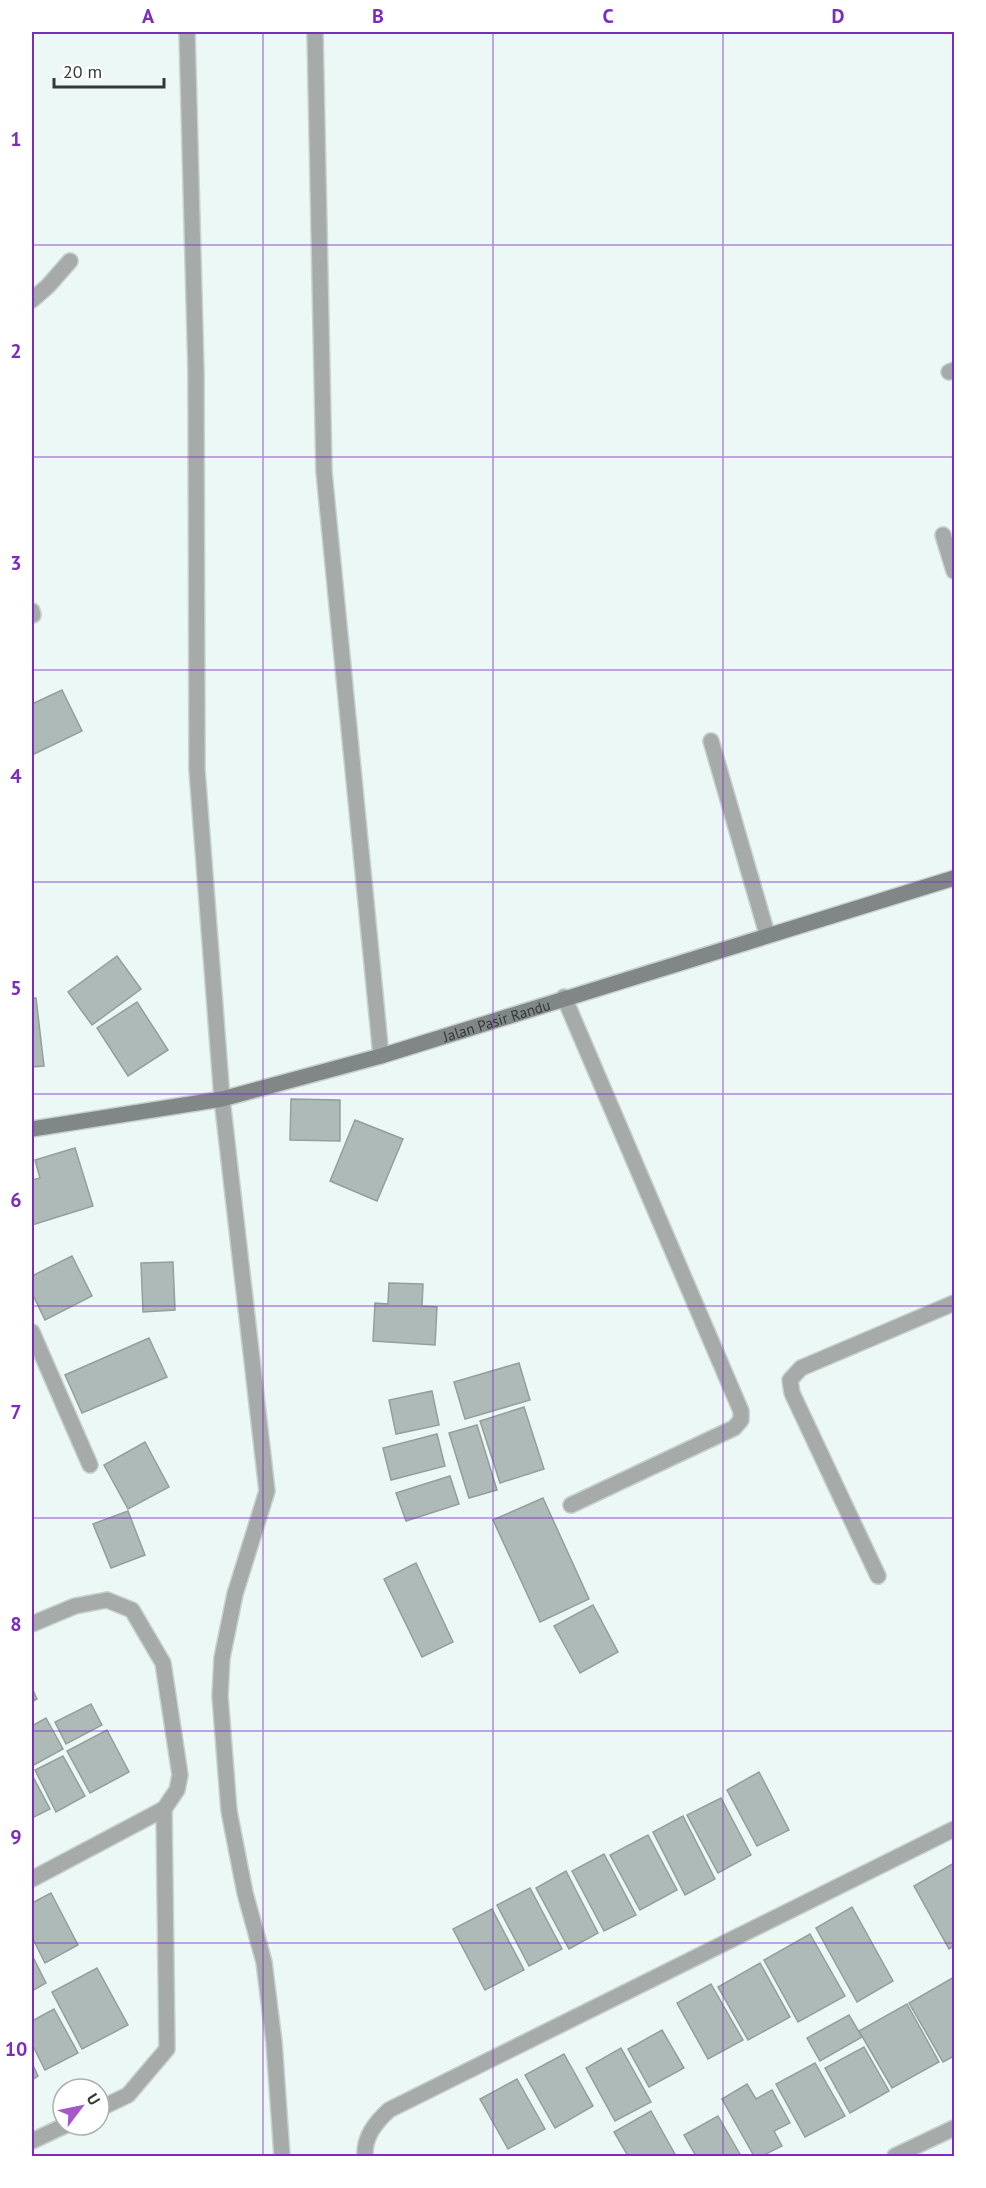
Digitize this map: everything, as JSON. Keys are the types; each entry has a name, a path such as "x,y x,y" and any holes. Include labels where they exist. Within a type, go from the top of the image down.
{"main road":[{"name":"Jalan Pasir Randu","path":"32,1129 222,1099 381,1056 766,934 954,878"}],"street":[{"path":"187,32 196,372 197,770 222,1099 267,1491 233,1603 222,1658 220,1696 230,1820 244,1893 264,1962 274,2042 282,2157"},
{"path":"315,32 324,472 381,1056"},
{"path":"32,300 70,261"},
{"path":"943,535 954,571"},
{"path":"711,741 766,934"},
{"path":"564,997 741,1412 741,1420 734,1428 571,1504"},
{"path":"878,1576 792,1393 790,1380 801,1368 954,1303"},
{"path":"32,1332 90,1465"},
{"path":"32,1624 75,1606 107,1600 132,1610 163,1663 180,1774 177,1790 164,1809 32,1879"},
{"path":"111,2103 128,2095 167,2049 164,1809"},
{"path":"365,2157 365,2147 375,2123 389,2110 954,1829"},
{"path":"895,2157 954,2128"},
{"path":"32,2142 51,2132"}],"building":[{"path":"62,690 82,731 32,755 32,704"},
{"path":"117,956 141,989 92,1025 68,992"},
{"path":"32,998 36,998 44,1066 32,1067"},
{"path":"137,1002 168,1050 128,1076 97,1028"},
{"path":"291,1099 340,1100 340,1141 290,1140"},
{"path":"355,1120 403,1139 377,1201 330,1181"},
{"path":"75,1148 93,1206 32,1225 32,1180 40,1178 35,1160"},
{"path":"72,1256 92,1296 45,1320 32,1293 32,1276"},
{"path":"173,1262 175,1310 143,1312 141,1263"},
{"path":"389,1283 423,1284 422,1306 437,1307 435,1345 373,1341 375,1303 388,1304"},
{"path":"149,1338 167,1377 82,1413 65,1375"},
{"path":"519,1363 530,1400 465,1419 454,1382"},
{"path":"432,1391 439,1425 396,1434 389,1400"},
{"path":"524,1407 544,1469 500,1483 480,1421"},
{"path":"477,1425 497,1490 469,1498 449,1433"},
{"path":"437,1434 445,1466 391,1480 383,1448"},
{"path":"145,1442 169,1487 128,1509 104,1465"},
{"path":"450,1476 459,1504 406,1521 396,1493"},
{"path":"543,1498 589,1599 540,1622 493,1520"},
{"path":"128,1511 145,1555 111,1568 93,1524"},
{"path":"416,1563 453,1642 422,1657 384,1579"},
{"path":"593,1605 618,1652 580,1673 554,1626"},
{"path":"32,1688 37,1699 32,1702"},
{"path":"91,1704 102,1725 66,1744 55,1722"},
{"path":"46,1718 63,1749 34,1765 32,1726"},
{"path":"107,1730 129,1772 90,1793 67,1751"},
{"path":"63,1756 85,1796 56,1812 35,1770"},
{"path":"759,1772 789,1830 757,1846 727,1790"},
{"path":"32,1775 50,1809 32,1818"},
{"path":"721,1798 751,1855 718,1873 687,1815"},
{"path":"683,1816 715,1879 685,1895 653,1832"},
{"path":"648,1835 677,1890 640,1910 610,1855"},
{"path":"604,1854 636,1915 604,1931 572,1871"},
{"path":"954,1863 954,1946 949,1949 914,1886"},
{"path":"566,1871 598,1933 569,1949 536,1888"},
{"path":"530,1888 562,1949 529,1966 497,1905"},
{"path":"51,1893 78,1945 45,1963 32,1937 32,1903"},
{"path":"852,1907 893,1981 857,2002 816,1928"},
{"path":"492,1909 524,1970 485,1990 453,1929"},
{"path":"810,1934 845,1996 798,2022 764,1960"},
{"path":"32,1955 46,1983 32,1991"},
{"path":"760,1963 790,2017 748,2040 718,1987"},
{"path":"97,1968 128,2025 82,2049 52,1992"},
{"path":"954,1977 954,2056 943,2062 909,2003"},
{"path":"711,1984 743,2040 708,2059 677,2003"},
{"path":"907,2004 939,2062 892,2088 859,2031"},
{"path":"54,2009 78,2053 45,2070 32,2044 32,2021"},
{"path":"849,2015 862,2037 820,2061 807,2038"},
{"path":"662,2030 684,2068 649,2087 628,2049"},
{"path":"864,2047 889,2091 850,2113 825,2068"},
{"path":"621,2048 651,2102 615,2121 586,2068"},
{"path":"564,2054 593,2106 555,2128 525,2075"},
{"path":"32,2063 38,2076 32,2080"},
{"path":"815,2063 845,2116 805,2137 776,2084"},
{"path":"517,2079 545,2129 508,2149 480,2099"},
{"path":"747,2084 756,2099 772,2090 790,2123 774,2131 782,2146 762,2156 754,2156 722,2099"},
{"path":"651,2111 676,2156 628,2156 614,2132"},
{"path":"718,2116 741,2156 696,2156 684,2135"}]}
